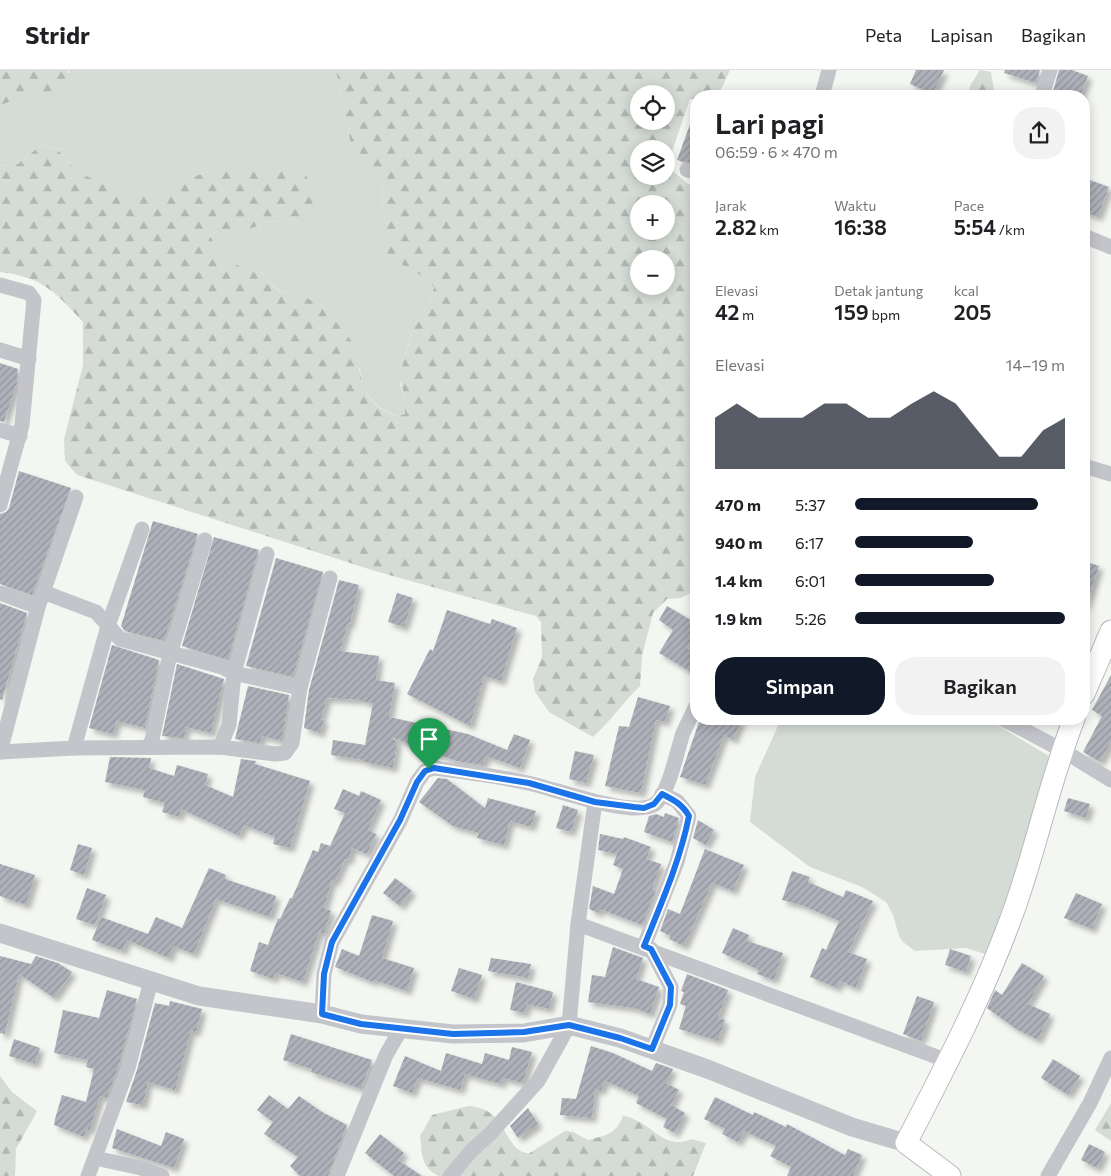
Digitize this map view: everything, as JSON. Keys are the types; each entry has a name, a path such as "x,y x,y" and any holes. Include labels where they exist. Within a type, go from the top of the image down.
{"main road":[{"path":"1090,680 1111,631"},
{"path":"950,1176 906,1143 984,990 1016,906 1062,750 1072,725"}],"street":[{"path":"824,90 829,70"},
{"path":"1044,90 1050,70"},
{"path":"1090,238 1111,247"},
{"path":"0,285 29,293 34,298 20,436 1,500"},
{"path":"0,350 29,359"},
{"path":"0,430 20,436"},
{"path":"1090,468 1111,474"},
{"path":"76,497 38,607 0,752 74,748 220,747 276,754 284,753 292,743 296,727 300,688 330,578"},
{"path":"74,748 108,626 142,529"},
{"path":"148,747 152,740 170,654 205,540"},
{"path":"220,747 229,725 234,673 267,554"},
{"path":"44,592 96,612 120,639 222,667 234,673 300,688"},
{"path":"0,593 38,607"},
{"path":"322,1014 324,974 332,942 400,820 417,782 425,771 434,768 529,783 595,802 644,808 654,804 662,794 671,773 683,733 690,718"},
{"path":"1014,725 1062,750 1111,780"},
{"path":"652,1049 670,1005 671,987 648,948 677,862 689,816 677,801 662,794"},
{"path":"450,1176 472,1150 490,1134 538,1081 569,1025 578,924 595,802"},
{"path":"578,924 648,948 948,1061"},
{"path":"0,932 199,996 322,1014 361,1024 453,1034 524,1032 569,1025 620,1038 652,1049 852,1126 906,1143"},
{"path":"88,1176 128,1068 152,981"},
{"path":"343,1174 386,1055 401,1028"},
{"path":"1048,1176 1090,1103 1111,1058"},
{"path":"95,1158 141,1168 162,1176"}],"green space":[{"path":"0,70 68,70 69,86 52,93 17,99 0,106"},
{"path":"68,70 336,70 352,149 374,170 382,182 383,211 387,225 387,253 423,277 434,287 430,302 414,327 405,356 400,384 405,397 405,414 397,416 376,404 364,386 360,369 295,295 275,288 261,272 246,269 220,256 210,235 223,228 252,228 265,222 295,220 268,171 219,169 178,181 162,191 147,195 130,194 79,173 57,149 41,145 18,164 0,166 0,106 11,99 26,97 70,72"},
{"path":"336,70 730,70 721,90 690,90 690,99 675,143 675,140 630,140 630,185 675,185 675,173 690,184 690,593 681,598 667,599 653,613 642,656 640,686 593,737 549,712 535,692 533,679 542,657 541,622 536,616 375,571 77,475 65,461 64,439 83,365 83,322 56,294 38,282 15,274 0,272 0,166 18,164 41,145 57,149 79,173 130,194 147,195 162,191 178,181 219,169 304,171 313,193 312,207 308,213 290,221 266,222 246,229 221,230 210,235 220,256 246,269 261,272 274,288 285,293 304,297 318,305 328,314 352,343 364,386 371,400 377,406 396,416 405,414 405,397 399,377 414,327 430,302 434,287 423,277 387,253 387,225 383,211 382,182 374,170 352,150"},
{"path":"980,70 991,72 994,90 969,90"},
{"path":"778,725 997,725 1054,759 995,943 985,954 966,948 915,951 903,942 886,902 862,887 810,867 750,822 755,777"},
{"path":"0,1076 12,1092 37,1111 16,1149 15,1176 0,1176"},
{"path":"1111,1103 1111,1141 1095,1130"},
{"path":"469,1106 492,1114 513,1144 519,1150 528,1154 565,1131 573,1132 588,1140 605,1135 617,1127 623,1116 641,1123 672,1141 681,1142 691,1139 706,1143 693,1176 439,1176 428,1169 425,1164 420,1136 432,1115"}],"building":[{"path":"916,70 944,70 935,90 924,90 910,84"},
{"path":"1005,70 1040,70 1036,83 1004,73"},
{"path":"1059,70 1072,70 1088,76 1082,90 1053,90"},
{"path":"690,125 690,162 677,160"},
{"path":"1090,180 1109,187 1098,217 1090,214"},
{"path":"0,363 18,369 17,382 4,422 0,421"},
{"path":"19,471 71,488 32,595 0,584 0,514 6,512 9,508"},
{"path":"153,521 198,534 164,641 125,631 121,626"},
{"path":"214,537 259,550 228,660 182,646"},
{"path":"276,558 323,572 293,677 246,666"},
{"path":"1090,563 1099,566 1090,594"},
{"path":"339,580 359,585 350,624 348,623 340,651 379,656 376,680 395,683 389,717 468,734 507,750 514,734 530,740 520,768 486,756 483,765 456,761 391,737 397,742 393,768 364,762 364,760 331,755 333,740 365,745 373,703 363,702 363,700 327,698 321,719 324,720 320,733 304,728 309,690"},
{"path":"397,593 413,598 404,627 388,622"},
{"path":"0,603 27,613 2,700 0,699"},
{"path":"667,606 690,619 690,643 687,648 690,650 689,671 659,653 673,630 659,620"},
{"path":"447,610 490,624 492,619 517,628 501,681 484,676 470,726 407,694 430,649 433,651"},
{"path":"112,645 159,660 145,728 117,721 113,734 89,728"},
{"path":"177,664 224,679 211,733 186,727 184,738 162,736"},
{"path":"1111,675 1111,742 1100,762 1083,752 1102,716 1092,710"},
{"path":"248,686 289,695 282,741 262,736 260,743 235,739"},
{"path":"638,697 670,706 665,722 656,720 641,793 605,786 619,726 629,727"},
{"path":"698,725 739,725 733,740 724,735 705,785 680,777"},
{"path":"575,751 594,755 586,783 569,779"},
{"path":"110,757 151,758 149,768 174,776 177,765 208,774 205,785 233,797 241,759 256,761 255,764 310,781 290,848 273,844 275,837 244,825 239,836 181,809 179,817 162,812 165,803 143,797 145,790 105,782"},
{"path":"438,778 447,779 485,808 488,798 536,811 531,827 510,821 504,845 477,838 479,833 453,826 419,802"},
{"path":"343,789 359,796 361,791 381,800 368,830 376,834 367,854 352,848 349,860 345,859 335,882 332,880 324,908 331,911 324,934 319,932 303,982 275,973 274,979 250,971 259,942 268,945 278,918 280,919 290,898 292,898 313,850 318,852 321,843 330,846 345,813 334,809"},
{"path":"1068,798 1090,804 1086,818 1064,811"},
{"path":"563,805 578,810 571,832 556,828"},
{"path":"665,813 679,818 672,842 644,832 649,816 656,814 664,817"},
{"path":"698,820 714,830 706,845 693,838"},
{"path":"600,834 623,839 624,837 651,847 646,859 661,864 652,889 656,890 642,925 600,909 598,913 589,909 593,886 614,894 623,869 613,865 617,854 598,850"},
{"path":"78,844 92,848 84,875 70,870"},
{"path":"705,849 744,865 733,891 712,883 684,946 669,939 671,936 660,931 668,909 680,914"},
{"path":"0,864 35,875 26,905 0,896"},
{"path":"209,868 226,875 225,879 276,896 270,917 216,899 194,954 173,946 169,958 127,940 123,951 92,940 101,917 148,934 156,917 182,928"},
{"path":"792,871 810,877 808,882 843,897 846,890 873,901 848,952 867,959 856,988 840,981 837,988 810,977 822,948 826,950 839,921 801,905 782,900"},
{"path":"395,878 412,891 400,906 383,893"},
{"path":"87,888 106,895 95,925 76,919"},
{"path":"1076,893 1102,904 1092,929 1064,918"},
{"path":"372,915 393,921 382,958 414,968 407,991 374,980 373,982 335,967 342,949 359,956"},
{"path":"733,928 749,935 747,941 783,953 774,980 757,974 759,970 722,953"},
{"path":"613,947 643,958 636,979 659,987 650,1014 634,1008 588,1002 592,975 605,977"},
{"path":"950,949 971,956 966,972 945,965"},
{"path":"0,956 31,964 36,956 58,963 72,972 54,998 19,974 5,1034 0,1033"},
{"path":"491,958 531,964 528,978 488,971"},
{"path":"1022,963 1044,976 1028,1004 1050,1014 1038,1040 1016,1029 987,1008 995,990 1002,995"},
{"path":"459,968 482,975 474,999 451,991"},
{"path":"687,974 728,990 718,1018 725,1020 718,1041 679,1029 686,1006 680,1004 684,992 681,991"},
{"path":"516,982 553,992 549,1009 527,1004 525,1013 510,1010"},
{"path":"107,990 137,999 119,1065 107,1098 100,1096 90,1130 86,1129 84,1137 54,1125 62,1095 86,1102 94,1069 86,1067 88,1060 54,1053 63,1010 99,1018"},
{"path":"917,996 934,1002 921,1041 903,1034"},
{"path":"170,1001 202,1009 196,1032 191,1031 175,1090 148,1082 143,1105 126,1102 137,1070 155,1003 169,1006"},
{"path":"291,1034 372,1060 361,1089 311,1072 312,1069 283,1060"},
{"path":"14,1039 40,1048 35,1064 9,1056"},
{"path":"591,1046 613,1053 652,1071 656,1063 673,1069 666,1083 679,1090 671,1105 685,1113 675,1133 663,1127 667,1119 636,1103 639,1096 605,1081 601,1091 595,1089 592,1118 560,1115 562,1098 576,1099"},
{"path":"512,1047 532,1052 523,1083 503,1078 501,1084 465,1074 460,1090 418,1078 412,1093 393,1086 405,1056 441,1071 446,1053 482,1064 485,1053 509,1060"},
{"path":"1053,1059 1080,1076 1068,1095 1041,1078"},
{"path":"269,1095 288,1109 299,1096 322,1112 347,1125 328,1176 300,1176 290,1166 298,1157 264,1134 273,1122 257,1110"},
{"path":"715,1097 753,1115 754,1112 786,1127 787,1124 845,1155 848,1149 862,1155 853,1176 787,1176 791,1167 770,1156 776,1146 744,1131 738,1142 722,1134 725,1129 704,1119"},
{"path":"528,1108 538,1124 518,1138 510,1126"},
{"path":"117,1129 161,1146 166,1132 184,1139 174,1168 112,1148"},
{"path":"380,1134 404,1153 398,1160 422,1176 394,1176 365,1153"},
{"path":"1089,1144 1105,1152 1097,1168 1081,1160"}],"route":[{"path":"429,769 443,769 529,783 595,802 644,808 654,804 662,794 677,801 684,808 689,816 686,832 677,862 644,946 651,949 671,987 670,1005 652,1049 620,1038 569,1025 524,1032 453,1034 361,1024 322,1014 324,974 332,942 400,820 420,776 429,769"}]}
